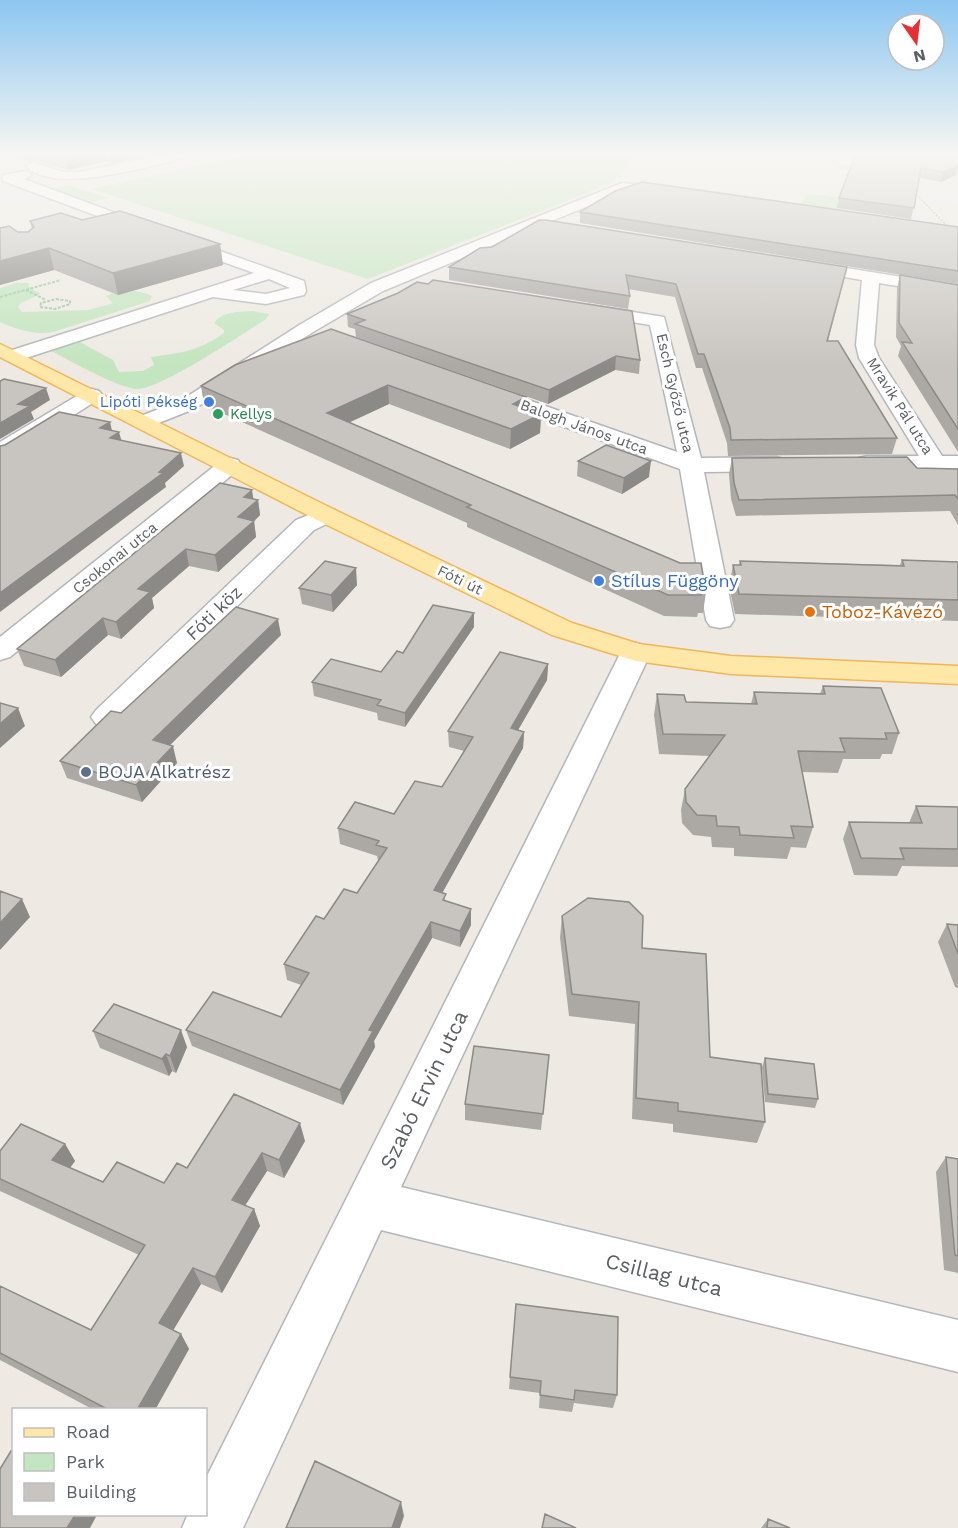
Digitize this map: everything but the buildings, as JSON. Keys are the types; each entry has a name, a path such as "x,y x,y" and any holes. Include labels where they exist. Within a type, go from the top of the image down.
{"main road":[{"name":"Fóti út","path":"7,353 326,514 562,629 636,652 731,665 958,675"}],"street":[{"path":"146,422 187,405 377,286 530,224"},
{"path":"541,224 568,229"},
{"path":"163,236 298,285 298,291 266,299 223,294 200,296"},
{"path":"789,264 958,291"},
{"path":"7,353 95,329 270,273"},
{"name":"Mravik Pál utca","path":"871,277 865,345 869,358 947,463"},
{"path":"395,279 429,285"},
{"name":"Esch Győző utca","path":"566,306 658,321 692,465 720,620"},
{"path":"307,328 329,336"},
{"path":"95,329 115,338"},
{"name":"Balogh János utca","path":"460,383 692,465"},
{"path":"0,452 92,395"},
{"path":"843,464 947,463"},
{"path":"692,465 796,464"},
{"name":"Csokonai utca","path":"0,651 230,465"},
{"name":"Fóti köz","path":"107,717 305,525 326,514"},
{"name":"Szabó Ervin utca","path":"212,1528 636,652"},
{"name":"Csillag utca","path":"369,1203 958,1346"}],"path":[{"path":"946,224 954,232"},
{"path":"0,297 61,280"},
{"path":"25,290 46,300 65,299 70,301 70,304 55,309 40,307 40,303 46,300"}],"green space":[{"path":"200,224 507,224 368,279"},
{"path":"16,283 29,283 29,287 41,294 21,303 18,307 22,312 89,310 113,303 106,296 117,292 135,291 152,296 150,301 53,332 32,332 0,322 0,288"},
{"path":"253,311 269,314 266,319 183,370 165,380 138,389 117,384 42,346 76,340 113,360 119,372 143,371 154,365 151,357 189,350 206,344 224,333 224,330 214,323 222,316"}],"place":[{"name":"Lipóti Pékség","path":"209,402"},
{"name":"Kellys","path":"218,414"},
{"name":"Stílus Függöny","path":"599,581"},
{"name":"Toboz-Kávézó","path":"810,612"},
{"name":"BOJA Alkatrész","path":"86,772"}]}
